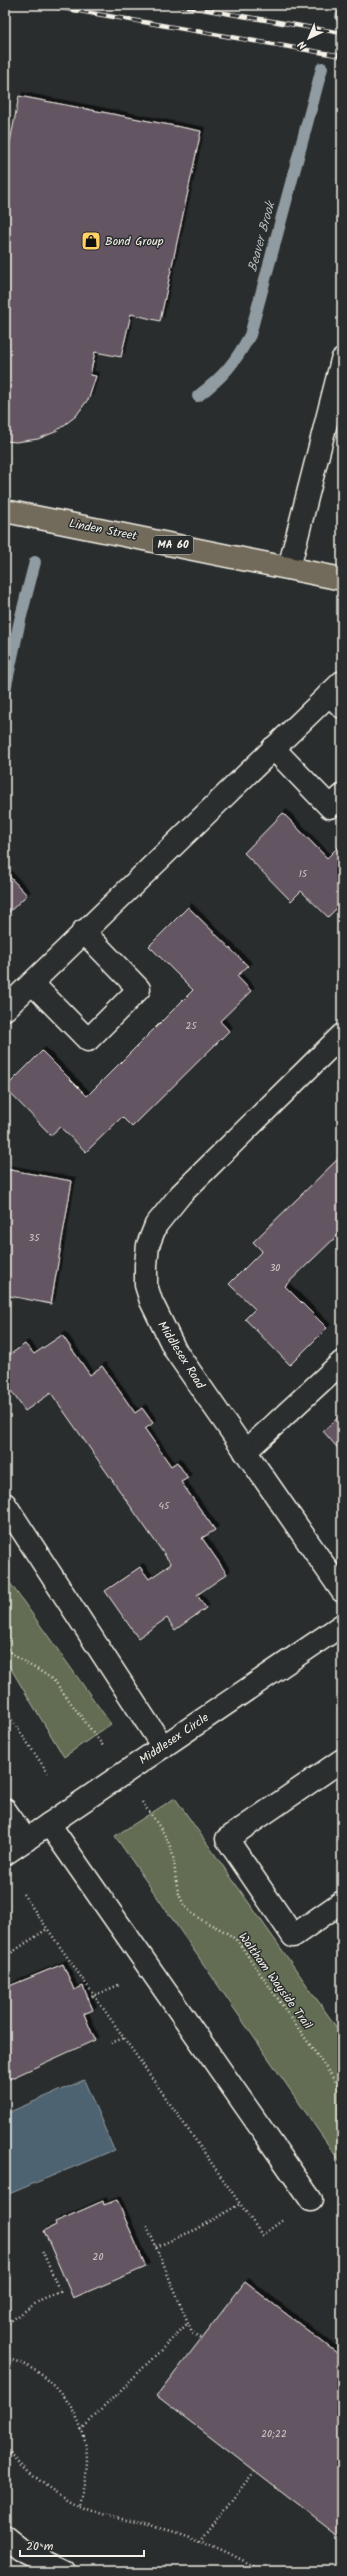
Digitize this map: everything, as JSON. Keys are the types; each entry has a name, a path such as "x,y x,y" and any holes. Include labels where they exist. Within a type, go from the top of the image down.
{"main road":[{"name":"Linden Street","path":"5,511 342,578"}],"street":[{"path":"289,568 342,360"},
{"path":"5,1009 83,931 273,748 338,694"},
{"path":"273,748 330,807 342,796"},
{"path":"32,983 88,1040 139,989 83,931"},
{"name":"Middlesex Road","path":"342,1035 181,1194 156,1226 148,1245 146,1285 156,1316 175,1350 342,1591"},
{"path":"246,1452 342,1362"},
{"path":"5,1504 163,1746"},
{"name":"Middlesex Circle","path":"5,1854 342,1625"},
{"path":"342,1760 227,1840 294,1936 342,1902"},
{"path":"5,1810 26,1840"},
{"path":"49,1824 312,2200"},
{"path":"5,2537 20,2549 64,2571"}],"path":[{"path":"5,1646 19,1659 48,1675 56,1683 99,1740"},
{"path":"5,1710 48,1773"},
{"name":"Waltham Wayside Trail","path":"147,1810 170,1846 175,1884 182,1901 196,1916 227,1931 239,1943 342,2091"},
{"path":"23,1894 262,2235 312,2200"},
{"path":"5,1958 47,1929"},
{"path":"112,2043 124,2038"},
{"path":"156,2247 197,2229 240,2204"},
{"path":"147,2226 192,2332 201,2339"},
{"path":"5,2325 42,2299 60,2292 42,2250"},
{"path":"81,2430 188,2323"},
{"path":"5,2358 36,2371 56,2388 72,2409 81,2430 87,2458 85,2485 79,2504"},
{"path":"5,2446 26,2470 56,2492 89,2509 175,2531 222,2550 264,2571"},
{"path":"200,2541 254,2472"}],"green space":[{"path":"5,1576 111,1724 64,1757 5,1659"},
{"path":"175,1798 342,2035 342,2165 115,1836"}],"water":[{"path":"84,2080 114,2150 9,2194 5,2183 5,2114"}],"building":[{"name":"Bond Group","path":"19,96 201,131 160,321 131,314 121,357 95,352 90,375 96,376 89,398 76,416 55,432 38,439 16,442 5,441 5,168"},
{"path":"283,813 327,858 342,843 342,903 328,917 301,891 291,901 244,853"},
{"path":"8,875 27,895 5,916 5,877"},
{"path":"188,907 248,966 237,976 251,991 220,1021 229,1031 132,1127 122,1117 86,1152 60,1127 51,1135 5,1088 42,1051 87,1096 193,990 149,946"},
{"path":"342,1155 342,1231 285,1286 327,1328 290,1365 245,1319 255,1309 229,1284 262,1251 253,1242"},
{"path":"5,1169 72,1181 51,1304 5,1295"},
{"path":"62,1335 90,1375 102,1366 135,1413 142,1408 153,1423 145,1429 171,1466 177,1462 188,1478 181,1482 215,1530 202,1538 227,1574 197,1595 206,1608 175,1630 167,1618 138,1638 105,1591 140,1567 149,1579 171,1564 51,1393 25,1411 5,1382 5,1358 25,1344 34,1354"},
{"path":"342,1414 342,1453 323,1431"},
{"path":"63,1964 74,1990 83,1986 93,2010 84,2014 95,2040 5,2081 5,1986 7,1987"},
{"path":"117,2200 146,2267 73,2298 44,2231 56,2225 55,2222 103,2201 104,2205"},
{"path":"245,2282 342,2357 342,2539 157,2396"}],"waterway":[{"name":"Beaver Brook","path":"198,396 215,382 234,362 250,335 322,68"},
{"name":"Beaver Brook","path":"5,690 20,620 35,562"}],"railway":[{"path":"44,5 342,56"},
{"path":"178,5 342,33"}],"place":[{"name":"Bond Group","path":"91,241"}]}
